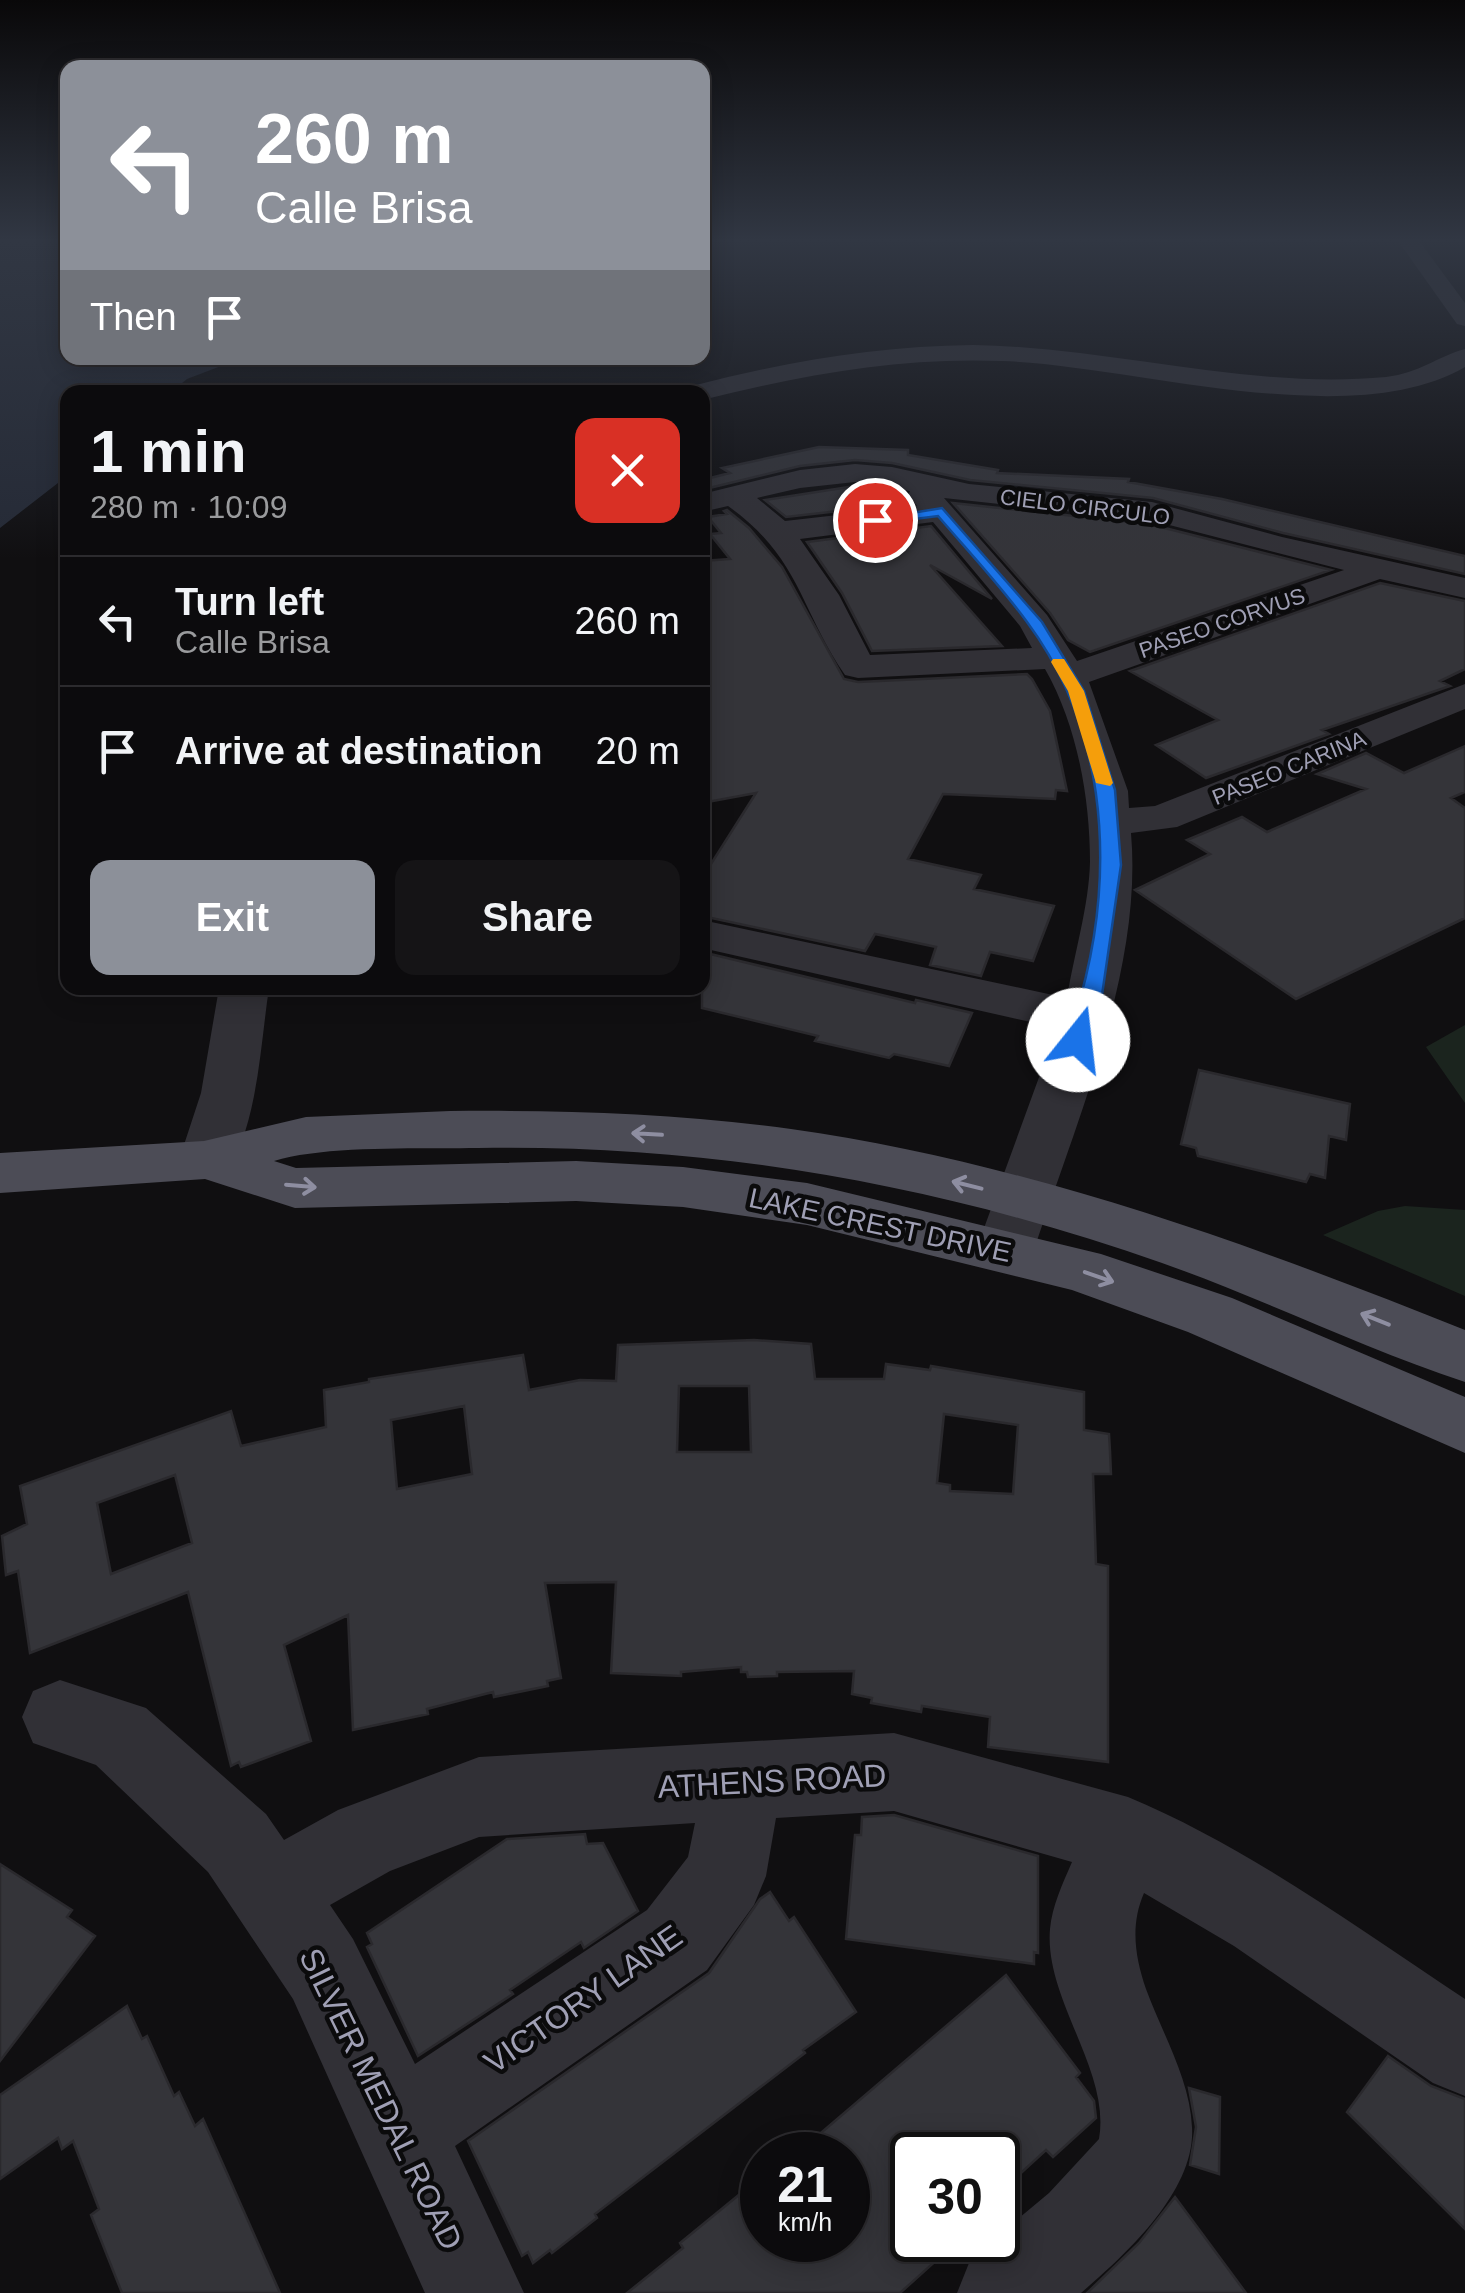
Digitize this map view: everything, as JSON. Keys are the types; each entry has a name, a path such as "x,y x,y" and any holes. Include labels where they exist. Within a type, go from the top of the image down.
{"main road":[{"name":"LAKE CREST DRIVE","path":"0,1172 207,1160 295,1188 576,1182 683,1187 1015,1225 1104,1220 1240,1265 1465,1356"},
{"name":"LAKE CREST DRIVE","path":"1015,1225 1080,1270 1210,1315 1465,1426"}],"street":[{"path":"710,389 761,375 848,360 940,353 1066,358 1264,383 1333,386 1433,375 1456,366 1465,357"},
{"name":"CIELO CIRCULO","path":"719,500 800,479 855,473 892,476 935,500 1152,511 1276,545 1465,588"},
{"path":"719,500 754,508 776,532 935,500 1035,622 1076,691 1107,790 1112,865 1108,903 1085,1018 1015,1225"},
{"name":"PASEO CORVUS","path":"776,532 806,565 858,667 1062,667 1366,574 1374,566"},
{"name":"PASEO CARINA","path":"1109,822 1162,818 1465,695"},
{"path":"710,936 1085,1018"},
{"path":"207,1160 227,1092 243,995"},
{"name":"SILVER MEDAL ROAD","path":"60,1718 120,1735 237,1843 323,1969 476,2293"},
{"name":"ATHENS ROAD","path":"270,1892 367,1839 479,1798 894,1772 1128,1838 1264,1916 1465,2051"},
{"name":"VICTORY LANE","path":"398,2130 678,1940 725,1876 743,1781"},
{"path":"1006,2293 1114,2196 1146,2145 1145,2117 1092,1959 1092,1928 1102,1888 1128,1838"}],"shaded area":[{"path":"1465,1025 1465,1103 1426,1047"},
{"path":"1405,1206 1465,1210 1465,1296 1323,1235 1378,1211"}],"water":[{"path":"0,345 60,345 60,365 224,365 180,385 60,385 60,481 0,528"}],"building":[{"path":"819,447 908,450 908,455 998,470 997,473 1129,479 1128,482 1222,499 1465,556 1465,574 1283,533 1153,498 970,480 892,463 855,460 800,466 710,488 710,478 730,473 722,468"},
{"path":"855,486 905,494 910,503 786,517 765,500"},
{"path":"953,503 1149,524 1331,570 1090,652 1068,640 1050,613"},
{"path":"724,511 749,528 782,567 844,679 858,682 1027,674 1032,679 1050,711 1067,791 1056,790 1055,799 943,794 908,859 981,875 974,889 1054,906 1033,961 990,952 981,976 930,965 936,947 875,934 865,951 710,918 710,865 756,793 710,802 710,560 730,559 710,534 721,533 710,517 727,514"},
{"path":"931,526 992,599 930,565 1002,646 872,651 842,593 807,542"},
{"path":"1380,583 1465,601 1465,669 1440,681 1450,686 1322,730 1329,734 1206,778 1156,745 1218,720 1130,671"},
{"path":"1465,746 1465,792 1451,798 1465,808 1465,918 1296,999 1135,890 1210,854 1187,840 1242,817 1267,832 1366,789 1317,774 1366,753 1404,773"},
{"path":"710,954 972,1013 949,1066 894,1054 889,1058 815,1041 818,1036 702,1008 702,995 710,995"},
{"path":"1199,1070 1350,1104 1346,1140 1329,1136 1325,1178 1310,1174 1306,1182 1198,1156 1196,1148 1181,1144"},
{"path":"754,1340 811,1344 815,1379 884,1379 886,1364 930,1370 931,1366 1084,1392 1084,1430 1109,1434 1111,1474 1093,1474 1096,1564 1108,1566 1108,1762 988,1747 990,1717 922,1706 921,1712 871,1703 872,1698 852,1694 854,1671 777,1672 777,1676 748,1677 741,1667 681,1672 681,1676 611,1673 616,1582 545,1583 561,1678 547,1681 548,1686 494,1697 493,1692 427,1709 428,1714 353,1730 348,1615 284,1645 311,1741 241,1767 239,1762 231,1766 188,1592 30,1653 18,1571 6,1575 2,1536 27,1524 20,1486 231,1411 241,1446 326,1427 324,1390 369,1379 523,1355 529,1390 580,1380 616,1381 618,1345","holes":["679,1386 749,1386 751,1452 677,1452","464,1406 472,1474 397,1489 391,1420","944,1414 1018,1425 1013,1494 950,1491 950,1485 937,1483","175,1475 192,1543 111,1574 97,1503"]},
{"path":"894,1815 1038,1856 1038,1953 1034,1952 1034,1964 846,1939 855,1835 861,1835 862,1817"},
{"path":"585,1834 587,1844 603,1843 638,1911 584,1948 581,1942 510,1990 513,1994 418,2056 367,1947 372,1944 367,1933 507,1839"},
{"path":"0,1864 72,1910 67,1917 95,1936 0,2061"},
{"path":"770,1892 789,1921 794,1917 856,2012 595,2214 597,2218 552,2253 550,2250 533,2263 528,2252 522,2256 468,2141 709,1973 760,1899"},
{"path":"1006,1975 1080,2073 1076,2077 1094,2101 1096,2118 1053,2157 1046,2150 1020,2174 1020,2132 890,2132 890,2262 935,2262 900,2293 627,2293 683,2248 680,2243 740,2194 740,2262 870,2262 870,2132 822,2132"},
{"path":"127,2006 142,2039 147,2036 174,2096 179,2092 195,2126 203,2119 280,2293 122,2293 91,2215 99,2209 73,2141 62,2149 58,2138 0,2179 0,2095"},
{"path":"1388,2056 1431,2086 1465,2099 1465,2229 1347,2112"},
{"path":"1189,2088 1220,2097 1219,2174 1190,2165 1196,2127"},
{"path":"1175,2197 1246,2293 1087,2293 1139,2243"}],"slow traffic":[{"path":"1059,662 1076,691 1104,783"}],"route":[{"path":"875,520 942,512 1035,622 1076,691 1107,790 1112,865 1091,1002 1078,1040"}]}
